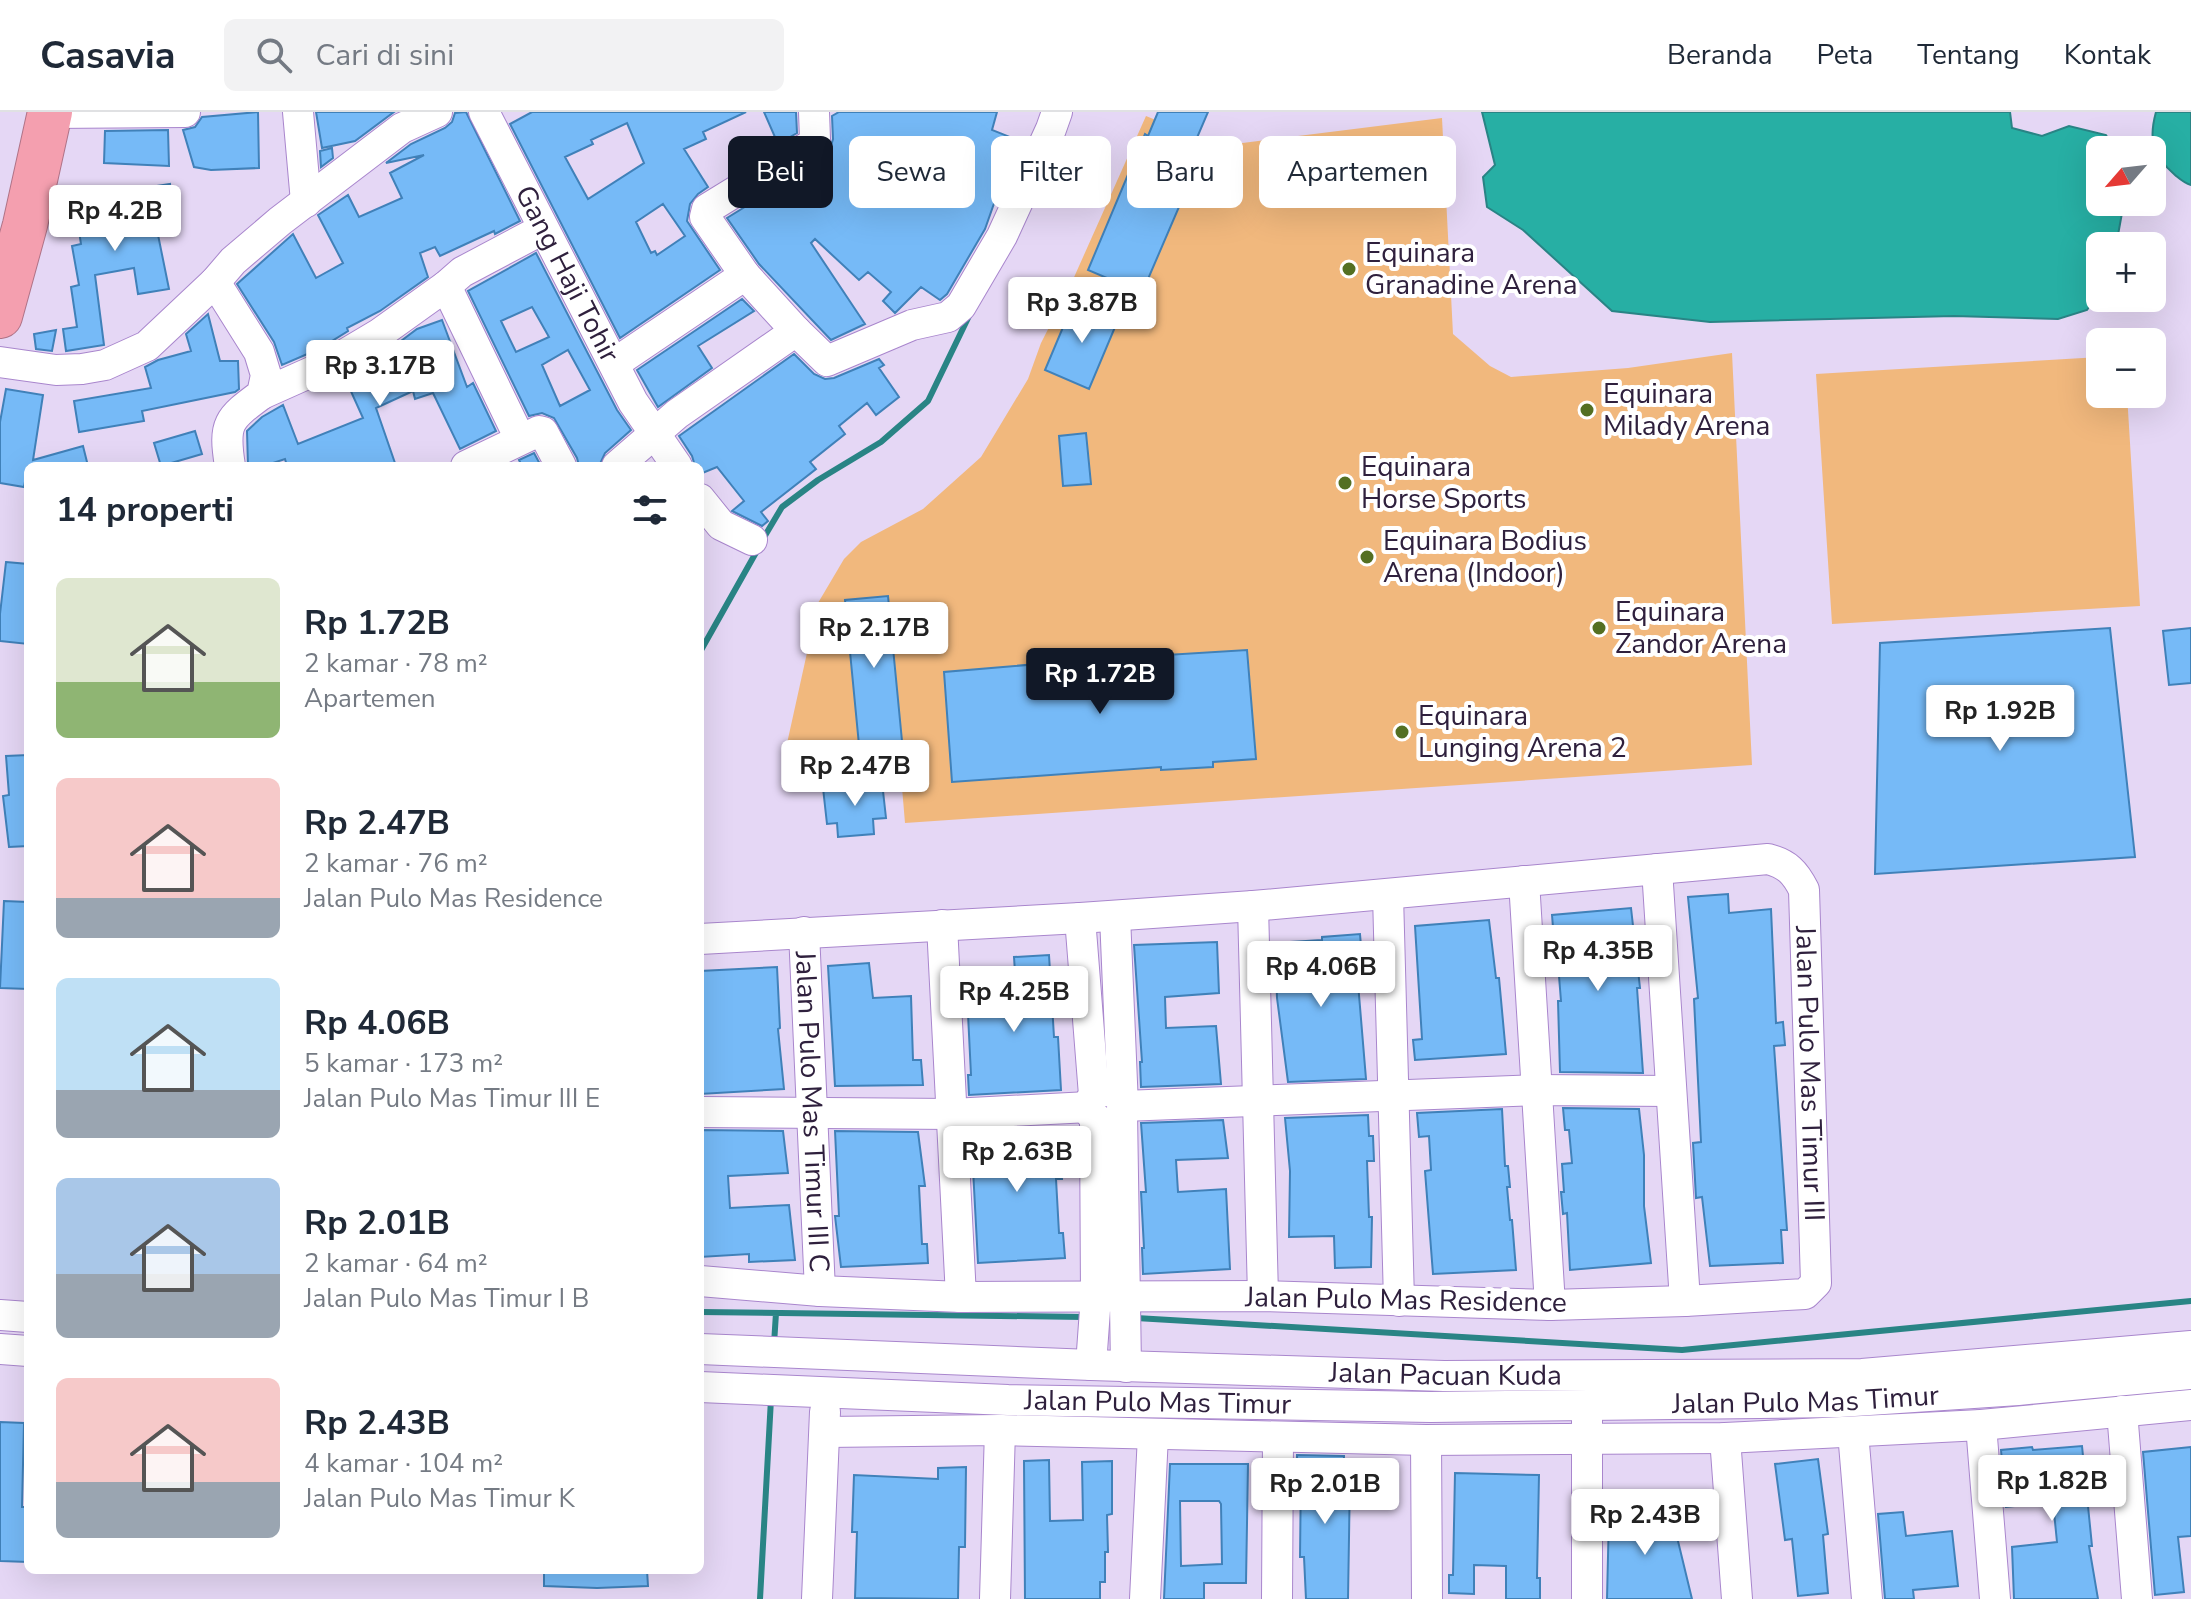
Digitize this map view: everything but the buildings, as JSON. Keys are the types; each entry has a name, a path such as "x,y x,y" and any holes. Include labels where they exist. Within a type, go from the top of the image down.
{"highway":[{"path":"0,316 25,225 50,113"}],"street":[{"path":"50,113 185,112"},
{"path":"298,112 306,202"},
{"path":"0,362 56,370 105,365 147,346 233,261 339,174 402,128 437,112"},
{"name":"Gang Haji Tohir","path":"484,112 633,402 674,462"},
{"path":"814,112 815,139 811,145 705,213 706,221 745,275 827,361 912,325 948,317 961,306 1002,236 1057,112"},
{"path":"229,462 225,439 229,424 241,409 262,394 327,365 379,334 462,272 543,229"},
{"path":"615,363 745,275"},
{"path":"215,282 259,352 266,375 262,394"},
{"path":"446,286 520,439"},
{"path":"622,462 677,414 796,331"},
{"path":"474,462 532,432 543,432 559,462"},
{"path":"704,504 721,525 752,540"},
{"name":"Jalan Pulo Mas Timur III","path":"1657,869 1768,859 1785,863 1798,877 1804,890 1816,1283 1805,1294 1685,1301"},
{"path":"704,939 1253,906 1657,869 1685,1301"},
{"path":"1524,881 1550,1305"},
{"path":"1388,895 1399,1301"},
{"path":"1253,906 1263,1296"},
{"path":"1092,1358 1115,916"},
{"path":"1080,918 1107,1106 1127,1302 1126,1359"},
{"path":"942,925 961,1297"},
{"name":"Jalan Pulo Mas Timur III C","path":"804,932 820,1291"},
{"path":"704,1112 952,1114 1536,1090 1671,1091"},
{"name":"Jalan Pulo Mas Residence","path":"704,1281 820,1291 1096,1302 1263,1296 1550,1305 1685,1301"},
{"path":"0,1315 24,1317"},
{"name":"Jalan Pacuan Kuda","path":"705,1349 1126,1359 1706,1388 2191,1346"},
{"path":"0,1349 24,1351"},
{"name":"Jalan Pulo Mas Timur","path":"704,1388 1008,1400 1400,1407 1588,1404 1706,1388 1839,1402 2191,1374"},
{"path":"817,1599 826,1394"},
{"path":"1587,1599 1588,1404"},
{"name":"Jalan Pulo Mas Timur","path":"825,1432 1000,1430 1426,1440 1725,1438 1981,1425 2191,1405"},
{"path":"2122,1411 2137,1599"},
{"path":"1981,1425 1995,1599"},
{"path":"995,1599 1000,1430"},
{"path":"1853,1432 1867,1599"},
{"path":"1145,1599 1153,1435"},
{"path":"1277,1599 1278,1438"},
{"path":"1725,1438 1737,1599"},
{"path":"1426,1440 1427,1599"}],"shaded area":[{"path":"1482,112 2010,112 2012,128 2042,136 2069,126 2106,135 2086,136 2086,216 2121,216 2119,232 2086,232 2086,310 2058,319 1954,316 1710,322 1612,311 1523,230 1487,207 1483,177 1495,165"},
{"path":"2156,112 2191,112 2191,185 2166,165 2166,136 2153,136"},
{"name":"Equinara Horse Sports","path":"1146,116 1195,136 1137,136"},
{"name":"Equinara Horse Sports","path":"1442,118 1443,136 1299,136"},
{"name":"Equinara Horse Sports","path":"1259,141 1259,208 1447,208 1453,334 1490,366 1511,377 1628,368 1732,353 1752,765 905,823 899,752 786,748 818,603 844,559 861,542 923,509 981,457 1028,379 1041,343 1105,208 1111,208 1111,194 1127,159 1127,208 1243,208 1243,143"},
{"path":"2086,358 2086,408 2128,408 2140,606 1832,624 1816,374"}],"waterway":[{"path":"763,539 782,507 818,480 881,442 928,401 969,316"},
{"path":"704,645 758,549"},
{"path":"1136,1318 1682,1350 2191,1301"},
{"path":"704,1312 1084,1317"},
{"path":"774,1344 776,1313"},
{"path":"760,1599 771,1399"}],"place":[{"name":"Equinara Granadine Arena","path":"1349,269"},
{"name":"Equinara Milady Arena","path":"1587,410"},
{"name":"Equinara Horse Sports","path":"1345,483"},
{"name":"Equinara Bodius Arena (Indoor)","path":"1367,557"},
{"name":"Equinara Zandor Arena","path":"1599,628"},
{"name":"Equinara Lunging Arena 2","path":"1402,732"}]}
